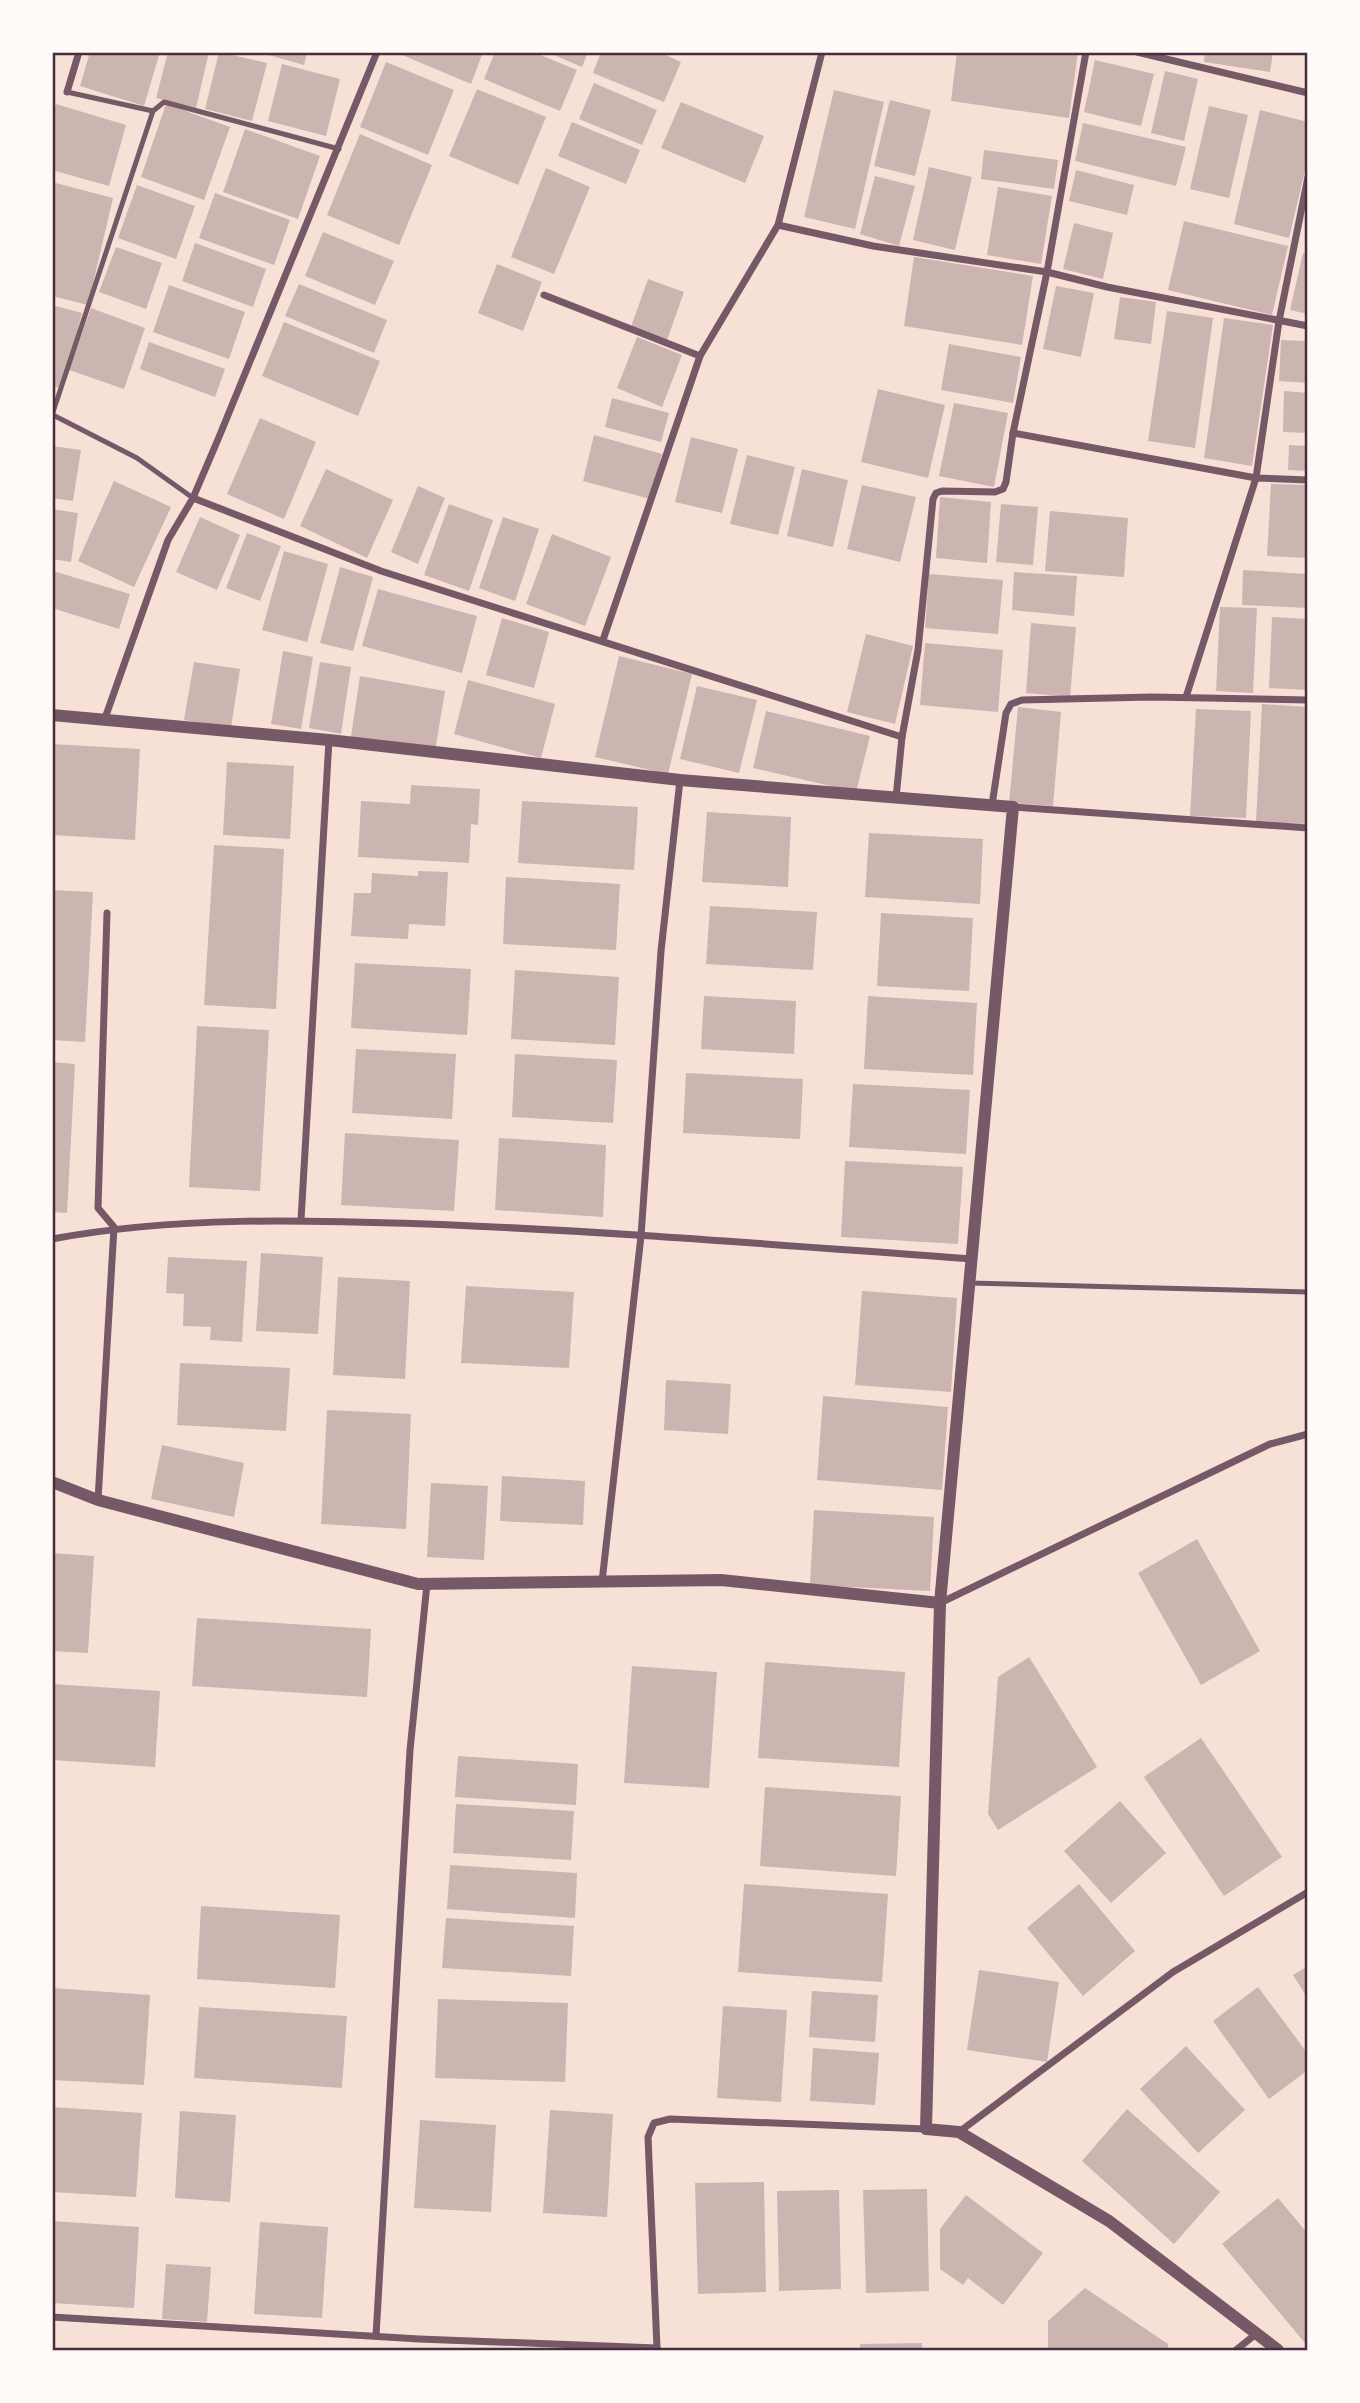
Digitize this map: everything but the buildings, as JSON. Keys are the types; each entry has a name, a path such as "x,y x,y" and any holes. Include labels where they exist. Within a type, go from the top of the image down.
{"street":[{"path":"67,92 79,52"},
{"path":"104,721 168,540 193,498 377,52"},
{"path":"603,640 700,356 778,225 822,52"},
{"path":"896,799 902,737 918,650 933,499 942,491 995,492 1003,489 1047,272 1086,52"},
{"path":"1137,52 1307,93"},
{"path":"1186,697 1256,478 1279,321 1307,177"},
{"path":"778,225 873,246 1047,272 1107,287 1307,326"},
{"path":"544,295 700,356"},
{"path":"1013,433 1256,478 1307,480"},
{"path":"193,498 381,571 902,737"},
{"path":"992,805 1006,713 1011,704 1037,699 1186,697 1307,700"},
{"path":"52,715 329,740 680,780 896,799 1307,828"},
{"path":"301,1220 329,740"},
{"path":"602,1582 641,1236 661,951 680,780"},
{"path":"926,2129 940,1603 1013,807"},
{"path":"98,1500 114,1227 98,1208 107,913"},
{"path":"52,1239 114,1227 301,1220 641,1236 972,1259"},
{"path":"52,1482 98,1500 427,1584 721,1580 940,1603 1270,1444 1307,1434"},
{"path":"376,2336 410,1750 427,1584"},
{"path":"959,2132 1172,1972 1307,1892"},
{"path":"52,2317 657,2349 648,2137 654,2123 670,2119 959,2132 1109,2221 1278,2350"},
{"path":"1236,2350 1256,2334"}],"lane":[{"path":"67,92 153,111"},
{"path":"193,498 136,458 53,415 153,111 163,102 339,149"},
{"path":"970,1283 1307,1292"}]}
